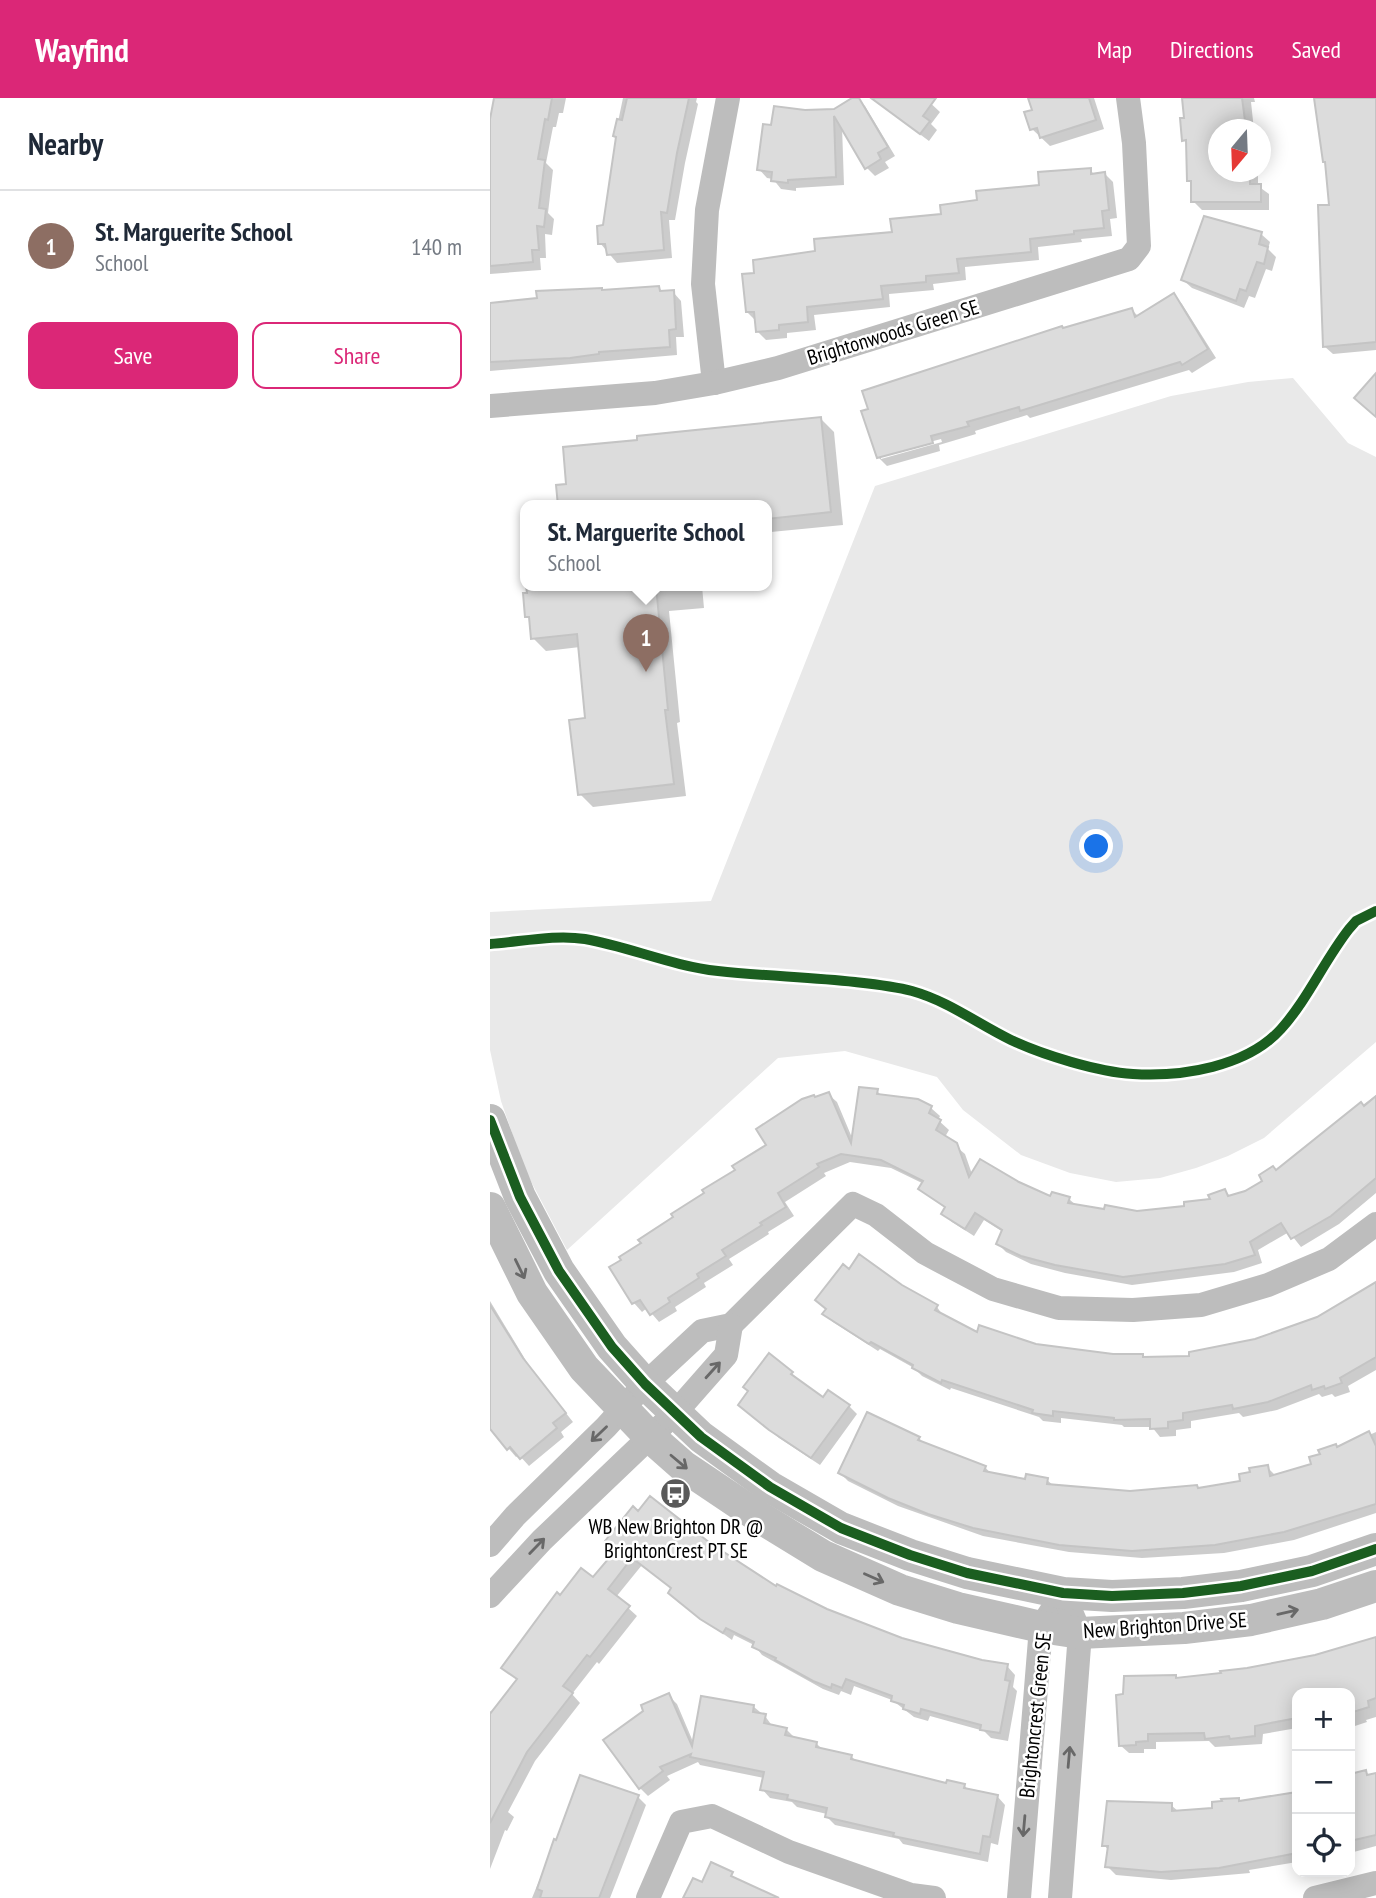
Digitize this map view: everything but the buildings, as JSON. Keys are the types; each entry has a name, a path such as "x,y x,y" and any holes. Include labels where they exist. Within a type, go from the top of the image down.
{"street":[{"path":"714,383 703,284 707,210 728,98"},
{"name":"Brightonwoods Green SE","path":"490,406 655,393 714,383 778,368 1129,259 1139,246 1135,143 1128,98"},
{"name":"New Brighton Drive SE","path":"490,1120 520,1197 559,1271 612,1347 645,1384 701,1437 770,1487 841,1528 910,1555 967,1573 1063,1594 1112,1596 1241,1586 1312,1570 1376,1549"},
{"path":"490,1545 515,1516 645,1384 702,1331 731,1325 853,1204 876,1214 925,1253 992,1289 1059,1308 1133,1311 1201,1305 1268,1285 1329,1259 1376,1224"},
{"name":"New Brighton Drive SE","path":"490,1208 532,1293 584,1368 649,1436 683,1466 756,1516 823,1556 900,1590 958,1608 1080,1633 1184,1628 1251,1620 1322,1604 1376,1586"},
{"path":"490,1595 542,1540 675,1413 726,1355 731,1325"},
{"name":"Brightoncrest Green SE","path":"1018,1898 1041,1627 1063,1594"},
{"name":"Brightoncrest Green SE","path":"1060,1898 1080,1633 1063,1594"},
{"path":"648,1898 681,1822 712,1816 789,1852 918,1897"},
{"path":"1315,1898 1376,1883"}],"shaded area":[{"path":"1293,378 1348,443 1376,457 1376,1042 1264,1138 1196,1168 1160,1178 1116,1182 1070,1173 1021,1155 963,1110 937,1077 845,1051 778,1058 567,1250 525,1170 501,1101 490,1050 490,912 711,901 875,486 1171,396 1248,382"}],"cycle path":[{"path":"490,944 550,938 585,939 701,969 838,980 898,988 925,995 1011,1040 1054,1057 1104,1070 1133,1074 1172,1074 1232,1061 1267,1042 1291,1017 1349,929 1356,921 1376,911"},
{"path":"490,1120 520,1197 559,1271 612,1347 645,1384 701,1437 770,1487 841,1528 910,1555 967,1573 1063,1593 1112,1596 1183,1593 1241,1586 1312,1571 1376,1549"}],"place":[{"name":"St. Marguerite School","path":"646,672"},
{"name":"WB New Brighton DR @ BrightonCrest PT SE","path":"676,1494"}]}
